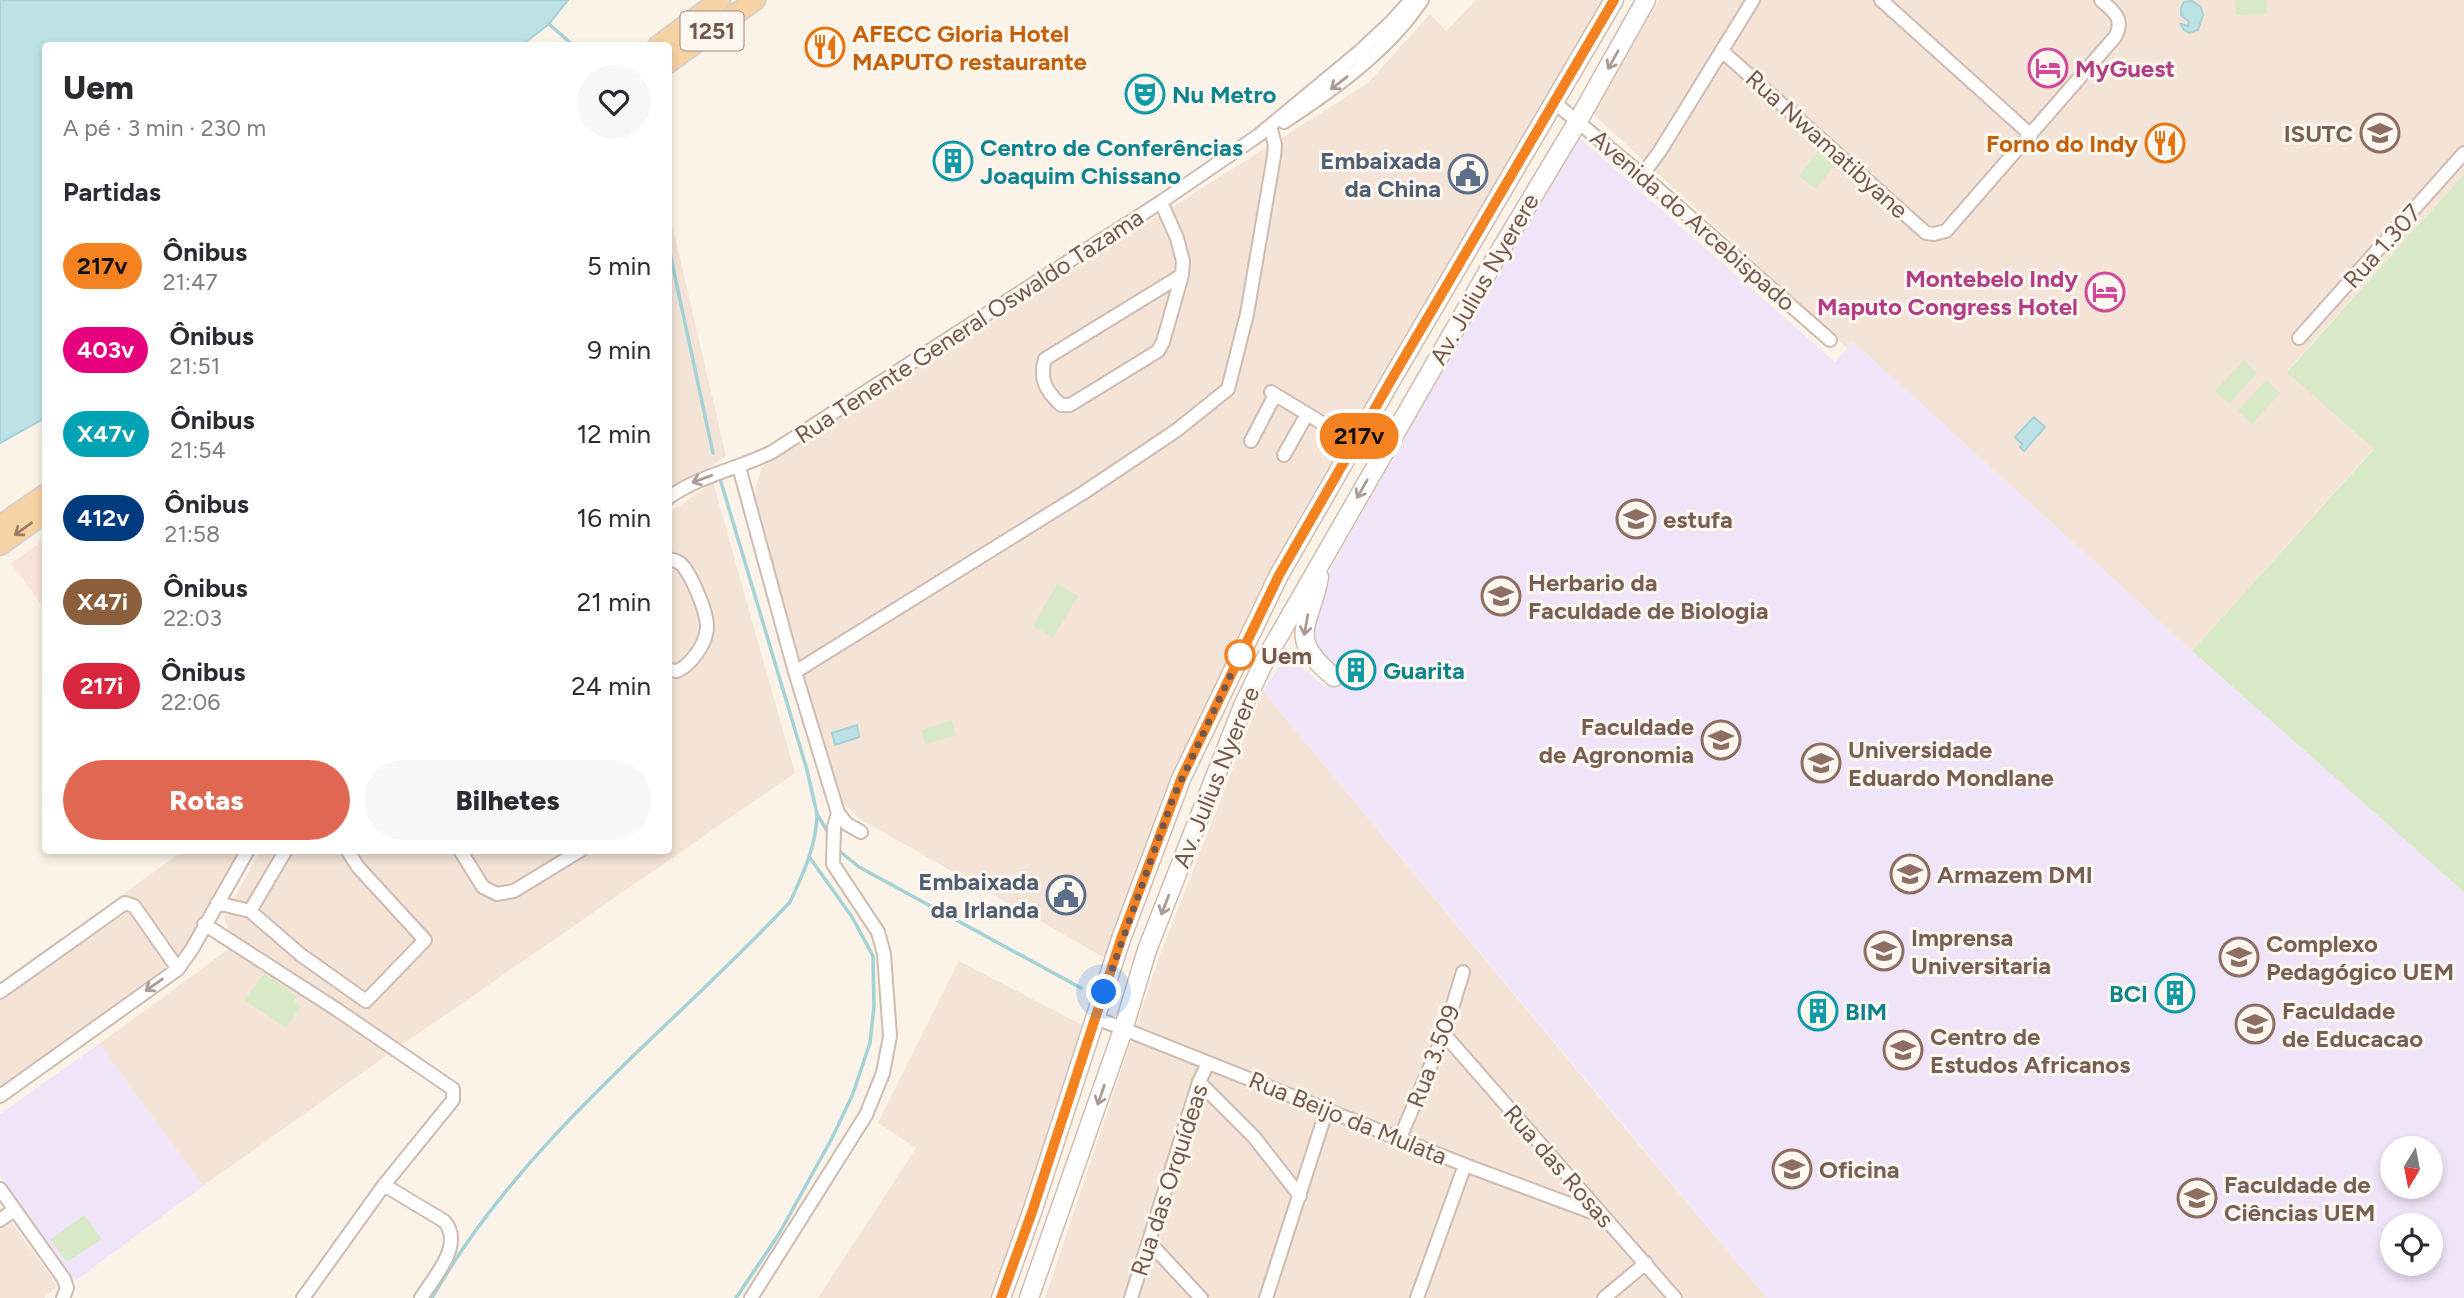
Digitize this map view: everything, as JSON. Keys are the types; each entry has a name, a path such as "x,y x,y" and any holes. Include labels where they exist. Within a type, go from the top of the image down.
{"main road":[{"name":"1251","path":"663,42 720,0"},
{"name":"1251","path":"672,60 755,0"},
{"name":"Av. Julius Nyerere","path":"1001,1298 1032,1212 1121,939 1173,798 1241,654 1279,575 1614,0"},
{"name":"Av. Julius Nyerere","path":"1029,1298 1123,1030 1147,950 1243,706 1272,643 1646,0"},
{"path":"0,526 42,497"},
{"path":"0,545 42,515"},
{"path":"1319,563 1318,579 1304,628 1304,639 1308,651 1319,665 1334,677"}],"street":[{"name":"Rua Tenente General Oswaldo Tazama","path":"1265,132 1359,52 1411,0"},
{"name":"Rua Tenente General Oswaldo Tazama","path":"672,496 697,480 739,467 801,434 1326,93 1382,47 1422,0"},
{"path":"1642,175 1660,151 1753,0"},
{"path":"1881,0 2031,135 2115,37 2119,29 2117,15 2101,0"},
{"name":"Rua Nwamatibyane","path":"1722,51 1927,233 1947,231 2031,135"},
{"name":"Avenida do Arcebispado","path":"1555,103 1642,175 1830,340"},
{"path":"794,672 1083,493 1177,430 1228,389 1247,314 1274,156 1275,145 1265,132"},
{"name":"Rua 1.307","path":"2299,338 2464,153"},
{"path":"1161,202 1177,238 1183,261 1182,275 1169,324 1158,351 1070,405 1061,405 1050,395 1043,384 1041,371 1045,359 1182,275"},
{"path":"1251,441 1273,394 1355,443"},
{"path":"1284,455 1307,414"},
{"path":"739,467 794,672 838,813 847,824 861,832"},
{"path":"672,560 684,567 705,611 707,629 690,663 677,671 672,670"},
{"path":"790,654 804,661 819,658"},
{"path":"751,1298 866,1115 883,1073 890,1036 884,954 877,932 833,864 834,827 838,813"},
{"path":"0,1096 178,969 246,854"},
{"path":"250,911 284,854"},
{"path":"217,903 250,911 301,955 366,1001 425,940 358,867 350,854"},
{"path":"462,854 483,887 490,892 505,894 574,854"},
{"path":"0,992 125,903 134,906 178,969"},
{"path":"204,924 453,1089 453,1100 384,1185 303,1298"},
{"name":"Rua 3.509","path":"1401,1138 1444,1034 1463,972"},
{"name":"Rua Beijo da Mulata","path":"1096,1018 1465,1165 1602,1216"},
{"name":"Rua das Rosas","path":"1444,1034 1675,1298"},
{"name":"Rua das Orquídeas","path":"1131,1298 1199,1082 1208,1063"},
{"path":"1199,1082 1254,1137 1300,1196"},
{"path":"1266,1298 1327,1109"},
{"path":"1421,1297 1465,1165"},
{"path":"384,1185 444,1221 453,1235 452,1245 421,1298"},
{"path":"0,1189 64,1279 67,1288 63,1298"},
{"path":"0,1220 14,1210"},
{"path":"1150,1243 1201,1298"},
{"path":"1604,1298 1646,1263"}],"shaded area":[{"path":"1476,0 1607,0 1301,514 1185,757 1110,961 860,819 842,802 803,681 753,496 762,467 1368,83 1430,14 1446,31"},
{"path":"1659,0 2464,0 2464,174 2287,371 2374,448 2192,651 1853,342 1847,348 1592,113"},
{"name":"Universidade Eduardo Mondlane","path":"1576,135 1835,362 1853,342 2192,651 2464,892 2464,1298 1767,1298 1263,691 1282,663 1296,663 1326,687 1341,668 1323,654 1315,643 1312,621 1332,566"},
{"path":"672,224 726,456 672,494"},
{"path":"713,482 795,773 399,1047 229,933 224,916 258,854 672,854 672,511"},
{"path":"42,541 42,606 11,563"},
{"path":"1263,691 1767,1298 1045,1298 1158,960"},
{"path":"179,854 243,854 186,951 172,968 0,1090 0,982"},
{"path":"230,948 390,1053 203,1186 99,1044"},
{"path":"959,961 1086,1027 1022,1216 990,1298 818,1298 916,1148 878,1123"},
{"path":"99,1044 203,1186 75,1281 0,1176 0,1114"},
{"path":"0,1207 58,1286 44,1298 0,1298"}],"green space":[{"path":"2235,0 2266,0 2267,14 2236,15"},
{"path":"1819,151 1835,164 1816,189 1799,176"},
{"path":"2464,174 2464,892 2192,651 2374,449 2287,372"},
{"path":"2244,360 2257,373 2229,404 2215,391"},
{"path":"2266,380 2280,393 2252,424 2238,411"},
{"path":"1057,584 1078,596 1053,638 1033,626"},
{"path":"951,720 956,735 926,744 921,730"},
{"path":"264,974 297,996 294,1001 301,1006 286,1028 244,1000"},
{"path":"84,1215 102,1239 67,1262 50,1240"}],"water":[{"path":"0,0 568,0 549,24 526,42 42,42 42,420 0,443"},
{"path":"2192,1 2201,7 2203,15 2198,30 2189,33 2181,24 2188,26 2189,22 2181,15 2181,8 2184,2"},
{"path":"2034,417 2045,427 2024,451 2020,447 2022,444 2015,437"},
{"path":"857,725 859,737 835,745 832,733"}],"waterway":[{"path":"549,24 569,42"},
{"path":"672,263 713,453"},
{"path":"721,482 807,770 817,814 830,836"},
{"path":"432,1298 468,1241 508,1188 552,1138 790,902 811,849 817,815"},
{"path":"837,849 859,867 1081,988"},
{"path":"736,1298 779,1234 831,1140 852,1096 870,1043 874,1006 873,956 852,917 810,858"}],"bus line":[{"name":"217v","path":"1001,1298 1032,1212 1121,939 1181,779 1279,575 1614,0"}],"place":[{"name":"AFECC Gloria Hotel MAPUTO restaurante","path":"825,47"},
{"name":"MyGuest","path":"2048,68"},
{"name":"Nu Metro","path":"1145,94"},
{"name":"ISUTC","path":"2380,133"},
{"name":"Forno do Indy","path":"2165,143"},
{"name":"Centro de Conferências Joaquim Chissano","path":"953,161"},
{"name":"Embaixada da China","path":"1468,174"},
{"name":"Montebelo Indy Maputo Congress Hotel","path":"2105,292"},
{"name":"estufa","path":"1636,519"},
{"name":"Herbario da Faculdade de Biologia","path":"1501,596"},
{"name":"Uem","path":"1240,655"},
{"name":"Guarita","path":"1356,670"},
{"name":"Faculdade de Agronomia","path":"1721,740"},
{"name":"Universidade Eduardo Mondlane","path":"1821,763"},
{"name":"Armazem DMI","path":"1910,874"},
{"name":"Embaixada da Irlanda","path":"1066,895"},
{"name":"Imprensa Universitaria","path":"1884,951"},
{"name":"Complexo Pedagógico UEM","path":"2239,957"},
{"name":"BCI","path":"2175,993"},
{"name":"BIM","path":"1818,1011"},
{"name":"Faculdade de Educacao","path":"2255,1024"},
{"name":"Centro de Estudos Africanos","path":"1903,1050"},
{"name":"Oficina","path":"1792,1169"},
{"name":"Faculdade de Ciências UEM","path":"2197,1198"}],"route":[{"path":"1104,992 1173,798 1240,655"}]}
